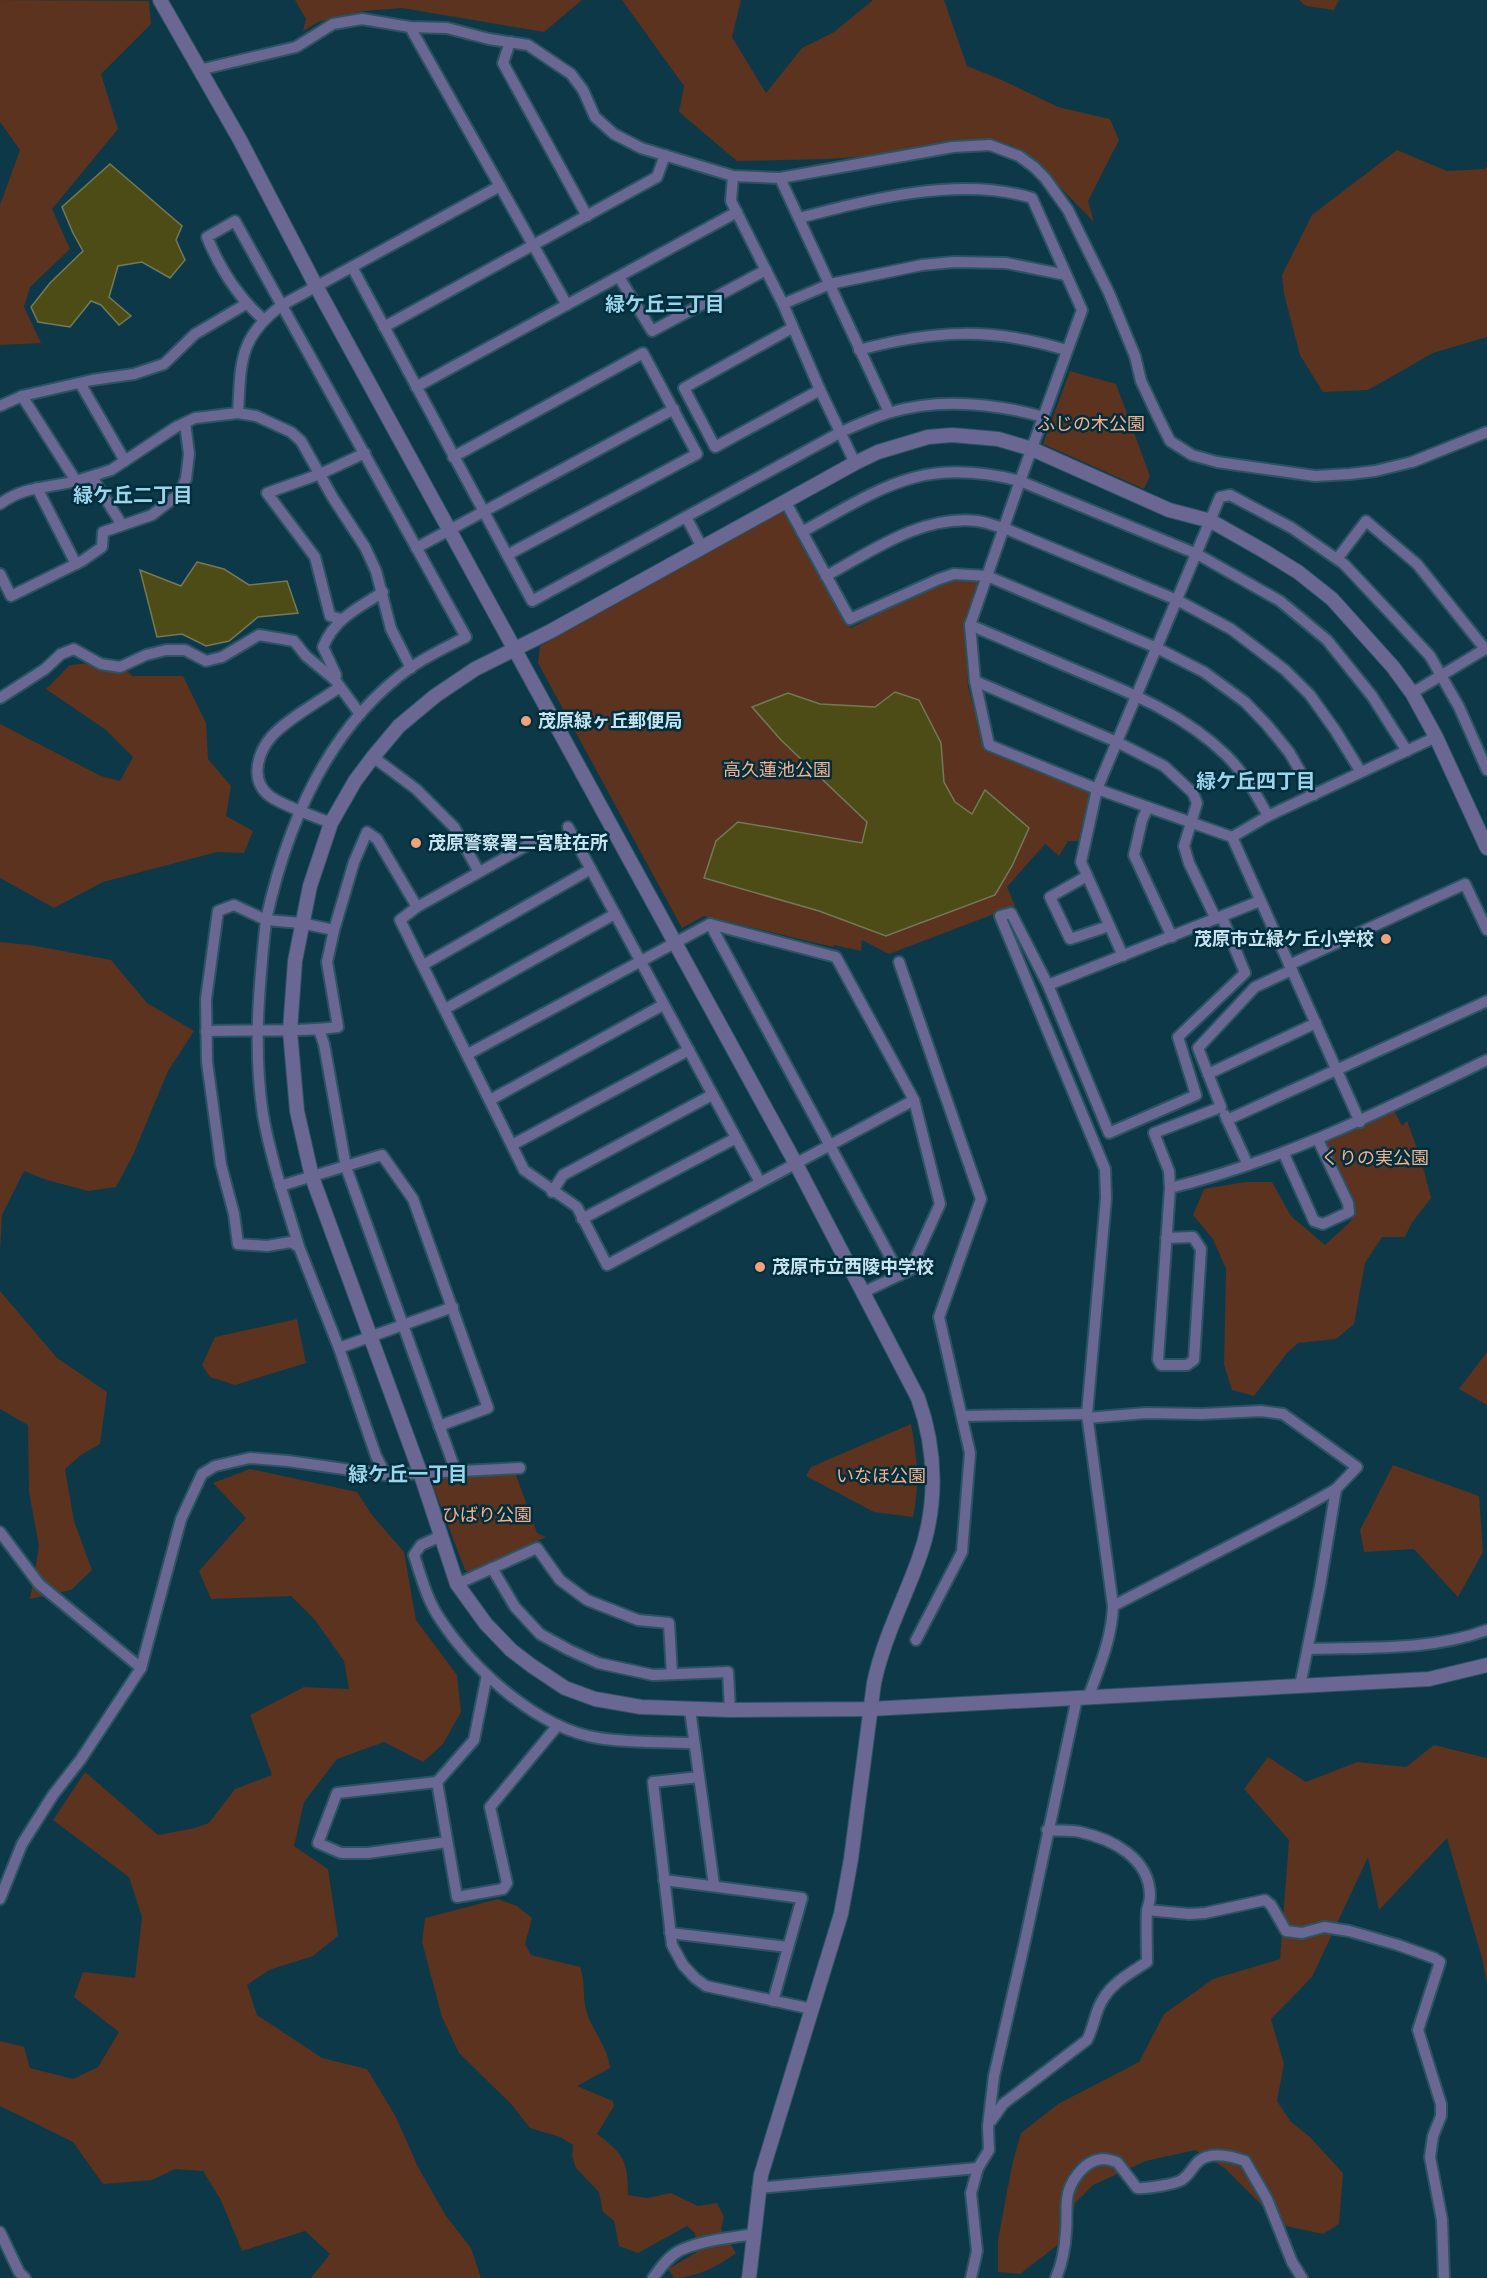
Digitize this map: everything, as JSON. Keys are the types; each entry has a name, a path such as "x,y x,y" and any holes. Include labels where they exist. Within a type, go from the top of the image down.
{"street":[{"path":"160,0 240,140 316,286 451,530 864,1292 918,1398 929,1432 933,1459 931,1505 926,1535 919,1559 880,1656 870,1709 851,1859 841,1914 758,2188 749,2278"},
{"path":"200,70 296,47 333,24 362,19 410,27 447,28 489,39 528,45 571,74 583,90 595,117 614,134 641,148 733,176 780,178 953,147 990,145 1019,156 1046,178 1068,210 1109,293 1135,356 1141,381 1170,441 1192,455 1217,462 1315,476 1350,474 1375,471 1412,462 1487,432"},
{"path":"410,27 567,305"},
{"path":"510,42 503,63 587,216"},
{"path":"384,327 657,177 665,155"},
{"path":"733,176 731,201 783,304 855,463"},
{"path":"780,178 889,412"},
{"path":"238,413 241,363 249,339 264,319 282,305 500,186"},
{"path":"799,218 899,195 967,190 1010,192 1032,198 1082,310 970,625 975,681 989,745 1097,789 1232,837 1360,1122"},
{"path":"416,387 737,212"},
{"path":"264,319 246,304 217,261 207,237 235,221 466,637 411,668 360,714 325,762 300,810 279,866 266,920 257,1029 263,1114 280,1186 299,1247 339,1348 376,1456 386,1475"},
{"path":"783,304 830,284 889,271 954,262 1006,262 1066,274"},
{"path":"352,267 532,601 841,432 889,412 927,405 955,403 1006,406 1044,417"},
{"path":"619,277 652,332 766,270"},
{"path":"0,406 22,396 80,382 135,374 164,364 195,334 246,304"},
{"path":"792,328 684,388 715,447 820,390"},
{"path":"859,350 922,336 968,334 1021,338 1066,350"},
{"path":"453,457 643,353 698,454 507,555"},
{"path":"80,382 125,461"},
{"path":"22,396 76,481"},
{"path":"416,548 674,410"},
{"path":"0,504 13,494 76,481 111,470 195,418 238,413 256,416 291,432 301,441 376,571 391,629 411,668"},
{"path":"0,574 11,596 76,564 102,547 103,532 153,515 179,494 186,478 189,454 185,423"},
{"path":"1487,848 1436,737 1412,693 1394,667 1332,599 1298,572 1211,521 1169,510 1032,449 998,439 973,436 928,437 887,449 855,463 516,650 475,669 435,696 399,726 355,781 331,823 310,886 301,923 295,961 290,1031 297,1111 312,1177 420,1472 457,1584 486,1624 511,1650 565,1688 595,1699 641,1707 690,1710 870,1709 1429,1679 1487,1665"},
{"path":"341,619 330,616 315,557 267,493 320,474 365,453"},
{"path":"802,532 889,485 915,476 963,471 989,473 1020,481 1197,554 1280,601 1327,640 1372,696 1407,751"},
{"path":"92,477 122,525"},
{"path":"37,488 76,564"},
{"path":"1123,956 1081,862 1097,789 1220,497 1230,495 1292,528 1352,572 1430,656 1459,707 1487,770"},
{"path":"785,501 850,619 954,574 987,576 1157,648 1204,672 1245,702 1289,752 1314,795"},
{"path":"686,517 702,547"},
{"path":"826,576 903,534 921,528 960,521 977,521 1004,528 1177,600 1231,628 1285,670 1310,695 1361,772"},
{"path":"1336,559 1366,521 1417,564 1485,649 1412,693"},
{"path":"337,683 336,675 322,647 330,631 341,619 383,592"},
{"path":"970,625 1173,714 1197,730 1228,757 1256,794 1268,816"},
{"path":"0,698 45,669 61,654 74,649 101,664 120,667 146,655 166,650 185,650 206,661 222,657 258,635 294,641 306,656 337,683 360,714"},
{"path":"971,2278 976,2251 971,2193 978,2168 990,2150 988,2126 994,2076 1025,1941 1047,1830 1083,1698 1104,1654 1113,1621 1113,1606 1087,1416 1106,1198 1105,1170 1000,916 1011,913 1048,986 1109,1133 1196,1095 1178,1037 1245,973 1189,863 1184,846 1197,803 1193,793 1164,766 1117,742 975,681"},
{"path":"331,823 271,797 264,790 256,773 258,760 271,738 337,683"},
{"path":"1232,837 1268,816 1436,737"},
{"path":"373,757 416,789 454,827 479,872"},
{"path":"1148,807 1134,855 1172,937"},
{"path":"568,827 760,1182"},
{"path":"206,1031 257,1029 290,1031 338,1027 327,962 354,862 367,832 377,839 417,907"},
{"path":"542,837 417,907 400,920 524,1170 552,1192 577,1207 607,1265 914,1100"},
{"path":"423,965 591,869"},
{"path":"1087,876 1050,897 1064,930 1070,939 1109,926"},
{"path":"1248,1165 1221,1107 1198,1048 1255,987 1291,967 1465,885 1487,930"},
{"path":"1048,986 1260,901"},
{"path":"299,1247 291,1242 267,1246 238,1244 234,1214 221,1165 207,1062 206,999 218,911 234,905 266,920 301,923 334,930"},
{"path":"445,1009 615,914"},
{"path":"710,924 900,1275"},
{"path":"468,1054 710,924 836,957 914,1100 940,1204 910,1270 864,1292"},
{"path":"899,962 981,1199 939,1317 970,1453 962,1552 916,1640"},
{"path":"1227,1120 1487,1001"},
{"path":"490,1100 663,1005"},
{"path":"1208,1074 1316,1023"},
{"path":"319,1030 324,1044 346,1167 456,1472"},
{"path":"512,1145 689,1050"},
{"path":"1170,1188 1284,1154 1360,1122 1487,1060"},
{"path":"552,1192 563,1175 712,1095"},
{"path":"1166,1238 1193,1237 1201,1249 1194,1360 1187,1365 1161,1365 1158,1360 1166,1238 1170,1188 1169,1171 1154,1133 1221,1107"},
{"path":"582,1219 736,1138"},
{"path":"1284,1154 1314,1221 1323,1224 1349,1212 1348,1203 1318,1140"},
{"path":"280,1186 382,1155 413,1199 488,1408 439,1426"},
{"path":"339,1348 453,1307"},
{"path":"962,1416 1087,1416 1261,1411 1283,1414 1357,1467 1336,1489 1113,1606"},
{"path":"0,1899 22,1844 141,1668 181,1520 206,1470 250,1458 386,1475 520,1468"},
{"path":"1300,1686 1336,1489"},
{"path":"0,1532 39,1584 121,1654 141,1668"},
{"path":"441,1536 421,1545 414,1555 422,1580 439,1617 478,1668 486,1675 522,1703 558,1725 596,1738 694,1743"},
{"path":"457,1584 537,1548 560,1580 587,1599 638,1620 669,1623 672,1674"},
{"path":"492,1568 515,1608 540,1635 598,1663 653,1675 728,1672 730,1710"},
{"path":"1308,1649 1405,1646 1462,1640 1487,1630"},
{"path":"447,1842 368,1853 341,1853 318,1843 337,1793 437,1782 474,1740 486,1675"},
{"path":"690,1710 714,1885"},
{"path":"437,1782 457,1897 503,1889 507,1883 490,1807 558,1725"},
{"path":"699,1777 653,1782 670,1933 678,1958 695,1978 706,1986 812,2009"},
{"path":"988,2126 1003,2104 1088,2040 1102,2000 1119,1981 1148,1962 1147,1910 1150,1896 1144,1873 1125,1849 1103,1839 1078,1831 1047,1830"},
{"path":"664,1880 802,1898 773,2001"},
{"path":"1147,1910 1189,1914 1205,1913 1265,1900 1271,1905 1286,1931 1302,1933 1324,1927 1350,1931 1398,1945 1440,1962 1418,2030 1441,2104 1442,2116 1433,2136 1430,2157 1442,2220 1444,2278"},
{"path":"670,1933 788,1947"},
{"path":"1056,2278 1061,2266 1066,2232 1067,2197 1072,2183 1081,2170 1091,2163 1102,2159 1117,2162 1137,2188 1146,2189 1182,2181 1200,2160 1212,2156 1231,2156 1245,2161 1267,2199 1292,2262 1302,2278"},
{"path":"758,2188 978,2168"},
{"path":"0,2232 19,2272 26,2278"},
{"path":"653,2278 662,2265 679,2251 712,2241 754,2234"}],"green space":[{"path":"0,0 149,1 151,24 101,74 118,129 52,209 70,249 30,287 24,307 41,343 0,345 0,205 20,150 0,122"},
{"path":"295,0 582,0 544,32 402,8 364,11 318,22 303,31 306,19"},
{"path":"622,0 741,0 732,37 766,93 802,48 834,32 873,0 944,0 967,66 1058,107 1110,119 1119,140 1088,201 1094,222 1050,177 1011,145 828,159 737,161 679,112 684,86"},
{"path":"1299,0 1339,0 1334,10 1306,6"},
{"path":"1397,150 1447,171 1485,169 1487,166 1487,337 1433,353 1368,390 1323,392 1300,355 1284,294 1282,275 1312,215"},
{"name":"ふじの木公園","path":"1070,371 1116,384 1150,476 1144,489 1043,444"},
{"name":"高久蓮池公園","path":"782,512 787,513 851,628 942,581 970,578 980,581 965,626 968,686 984,747 1087,791 1090,796 1078,841 1068,841 1059,856 1045,844 1007,887 1015,906 889,954 862,940 861,951 834,945 833,947 704,916 682,928 538,663 540,646"},
{"path":"113,661 133,676 183,676 206,723 208,759 231,786 226,816 253,831 244,853 217,852 103,882 54,908 0,878 0,724 101,776 120,781 133,757 106,730 46,689 70,665"},
{"path":"0,942 30,945 111,960 147,1003 194,1031 168,1071 133,1155 116,1187 88,1191 24,1171 2,1215 0,1253"},
{"name":"くりの実公園","path":"1393,1108 1402,1126 1407,1121 1420,1156 1431,1198 1411,1224 1405,1237 1382,1237 1365,1263 1354,1324 1336,1339 1298,1343 1287,1353 1254,1396 1232,1390 1224,1365 1226,1269 1213,1239 1193,1215 1204,1189 1245,1182 1272,1182 1291,1216 1325,1245 1349,1223 1356,1213 1352,1214 1325,1141"},
{"path":"0,1291 57,1358 107,1392 100,1444 81,1455 65,1469 74,1521 92,1570 71,1590 30,1599 39,1546 29,1492 28,1425 0,1409"},
{"path":"297,1319 306,1363 235,1385 210,1377 202,1365 215,1337"},
{"path":"1487,1352 1487,1405 1459,1389"},
{"name":"いなほ公園","path":"911,1424 917,1470 913,1517 874,1512 806,1476 811,1467"},
{"path":"1393,1465 1479,1496 1483,1552 1458,1597 1414,1549 1364,1552 1360,1530"},
{"path":"250,1469 357,1492 372,1515 404,1552 416,1620 457,1675 461,1712 443,1744 423,1762 384,1742 337,1759 304,1802 294,1846 328,1869 338,1936 313,1956 269,1970 247,1985 257,2015 322,2058 367,2069 396,2117 418,2167 446,2216 471,2248 481,2278 311,2278 330,2254 305,2231 242,2251 221,2200 203,2171 175,2169 152,2180 103,2184 73,2142 0,2106 0,2041 24,2047 30,2068 73,2079 98,2067 119,2032 74,1997 83,1972 135,1978 142,1917 129,1877 53,1820 85,1772 158,1835 195,1828 209,1823 235,1789 272,1775 250,1715 304,1687 349,1689 344,1661 315,1620 291,1596 211,1599 199,1571 246,1518 213,1483"},
{"name":"ひばり公園","path":"514,1473 537,1533 546,1537 469,1572 465,1570 430,1478 433,1475"},
{"path":"1434,1745 1487,1758 1487,1983 1482,1958 1447,1838 1379,1910 1368,1857 1312,1977 1271,2019 1284,2064 1277,2101 1291,2122 1309,2136 1343,2173 1339,2224 1323,2234 1281,2225 1226,2169 1195,2150 1146,2161 1093,2185 1075,2203 1068,2237 1020,2274 998,2272 998,2240 1012,2165 1021,2133 1058,2104 1139,2062 1164,2014 1213,1979 1280,1959 1289,1840 1244,1789 1268,1757 1306,1782 1357,1762 1406,1767"},
{"path":"498,1899 517,1906 532,1918 525,1944 531,1955 580,1967 587,2013 606,2052 610,2068 577,2086 613,2101 614,2106 597,2134 623,2159 627,2174 628,2195 647,2198 671,2193 698,2206 717,2203 724,2217 721,2229 736,2253 698,2274 674,2278 668,2269 697,2252 695,2233 687,2226 638,2253 619,2246 614,2221 603,2212 599,2192 576,2168 572,2156 573,2145 560,2137 530,2128 512,2105 459,2053 442,2017 422,1942 425,1918"}],"shaded area":[{"path":"110,164 182,226 176,240 185,260 170,278 142,262 118,266 109,297 131,316 119,325 101,305 91,301 70,327 38,322 31,307 50,283 83,251 62,207"},
{"path":"197,562 224,569 249,585 287,581 298,613 258,617 229,641 206,646 182,634 157,637 140,570 181,586"},
{"path":"895,692 919,700 941,743 944,782 955,802 972,814 985,790 1029,828 1012,866 995,895 886,936 819,911 704,878 716,841 738,822 862,843 867,822 781,740 752,707 788,693 820,704 875,707"}],"place":[{"name":"茂原緑ヶ丘郵便局","path":"526,721"},
{"name":"茂原警察署二宮駐在所","path":"416,843"},
{"name":"茂原市立緑ケ丘小学校","path":"1386,939"},
{"name":"茂原市立西陵中学校","path":"760,1267"}],"district":[{"name":"緑ケ丘三丁目","path":"665,304"},
{"name":"緑ケ丘二丁目","path":"133,495"},
{"name":"緑ケ丘四丁目","path":"1256,781"},
{"name":"緑ケ丘一丁目","path":"408,1474"}]}
